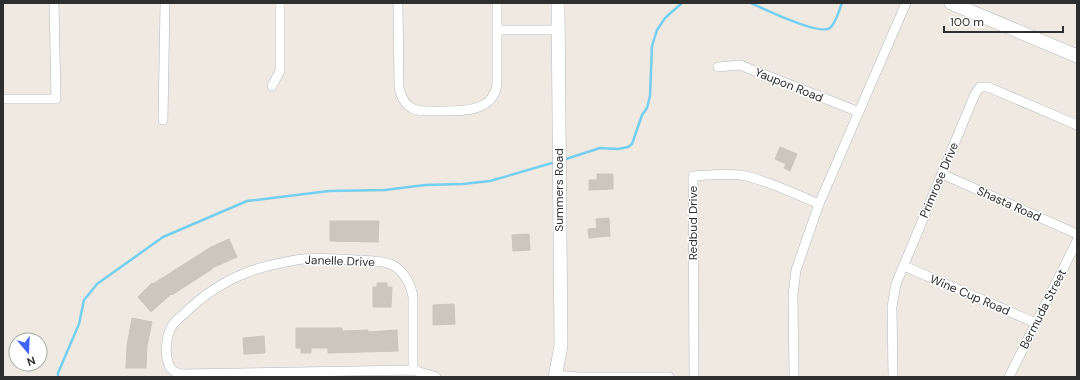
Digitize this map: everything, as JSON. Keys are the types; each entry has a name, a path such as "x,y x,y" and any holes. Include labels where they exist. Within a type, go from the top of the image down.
{"street":[{"path":"3,99 56,99 54,3"},
{"path":"163,120 165,3"},
{"path":"272,86 280,71 280,3"},
{"path":"398,3 399,88 404,101 408,106 420,111 473,110 485,105 494,95 497,84 497,3"},
{"name":"Summers Road","path":"556,376 561,346 558,3"},
{"path":"794,377 793,294 796,270 819,204 906,3"},
{"path":"951,3 1077,56"},
{"path":"498,30 559,30"},
{"name":"Yaupon Road","path":"718,67 740,65 859,112"},
{"name":"Primrose Drive","path":"893,377 892,307 896,284 975,94 980,87 988,87 1077,125"},
{"name":"Redbud Drive","path":"694,377 693,176 720,174 745,176 767,183 819,204"},
{"name":"Shasta Road","path":"942,174 1077,234"},
{"name":"Bermuda Street","path":"1009,377 1077,241"},
{"name":"Janelle Drive","path":"413,370 412,289 404,275 398,270 390,264 379,262 321,259 297,260 273,264 249,272 213,290 194,304 172,325 168,338 166,355 172,371 176,373 413,370 436,377"},
{"name":"Wine Cup Road","path":"904,266 1036,324"},
{"path":"556,376 669,377"}],"building":[{"path":"780,147 797,154 790,171 784,168 786,164 775,159"},
{"path":"597,174 613,174 613,189 589,190 589,180 597,180"},
{"path":"609,218 610,236 589,238 588,229 597,228 596,219"},
{"path":"330,221 379,221 378,242 330,241"},
{"path":"529,234 530,250 513,251 512,235"},
{"path":"229,239 237,257 212,268 172,295 171,294 151,312 138,297 152,283 153,284 211,247"},
{"path":"377,283 387,283 387,287 392,287 391,307 373,307 373,287 377,287"},
{"path":"454,304 455,324 433,325 433,305"},
{"path":"132,318 152,322 147,346 146,368 126,368 127,346"},
{"path":"296,328 342,328 342,331 368,330 368,332 397,330 398,351 328,353 328,348 311,348 311,353 301,353 301,348 296,348"},
{"path":"264,336 265,353 244,354 243,338"}],"waterway":[{"path":"566,159 600,148 618,149 628,147 632,144 642,115 647,108 650,96 652,46 657,30 665,18 682,3"},
{"path":"751,3 791,21 824,29 832,26 836,20 842,3"},
{"path":"58,377 58,373 79,324 84,300 97,284 163,237 247,201 329,191 385,190 425,185 463,184 490,181 552,163"}]}
